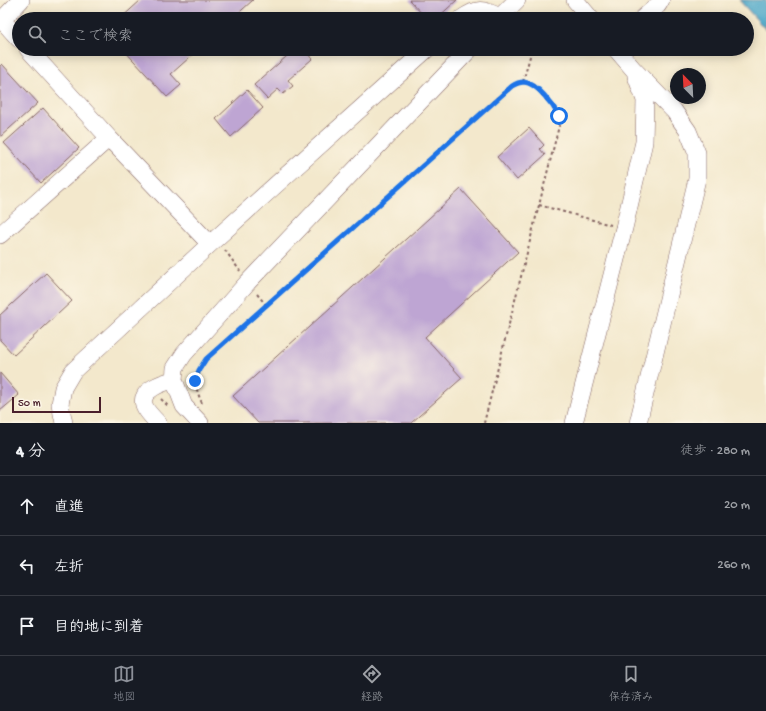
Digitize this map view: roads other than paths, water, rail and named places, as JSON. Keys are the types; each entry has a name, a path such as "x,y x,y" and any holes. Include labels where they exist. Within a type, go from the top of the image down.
{"street":[{"path":"12,32 1,21 21,0"},
{"path":"505,12 517,0"},
{"path":"575,0 585,12"},
{"path":"650,12 661,0"},
{"path":"471,12 483,9 488,12"},
{"path":"35,56 210,244"},
{"path":"64,423 60,404 63,388 73,371 210,244 420,56"},
{"path":"202,415 184,406 174,380 175,368 184,354 248,282 463,56"},
{"path":"622,56 674,111 688,131 698,154 697,179 638,423"},
{"path":"574,423 624,228 644,142 645,100 634,70"},
{"path":"0,235 110,138"},
{"path":"158,423 144,405 144,400 152,388 165,381 174,380"}],"water":[{"path":"739,0 766,0 766,30 754,17 754,12 750,12"}]}
